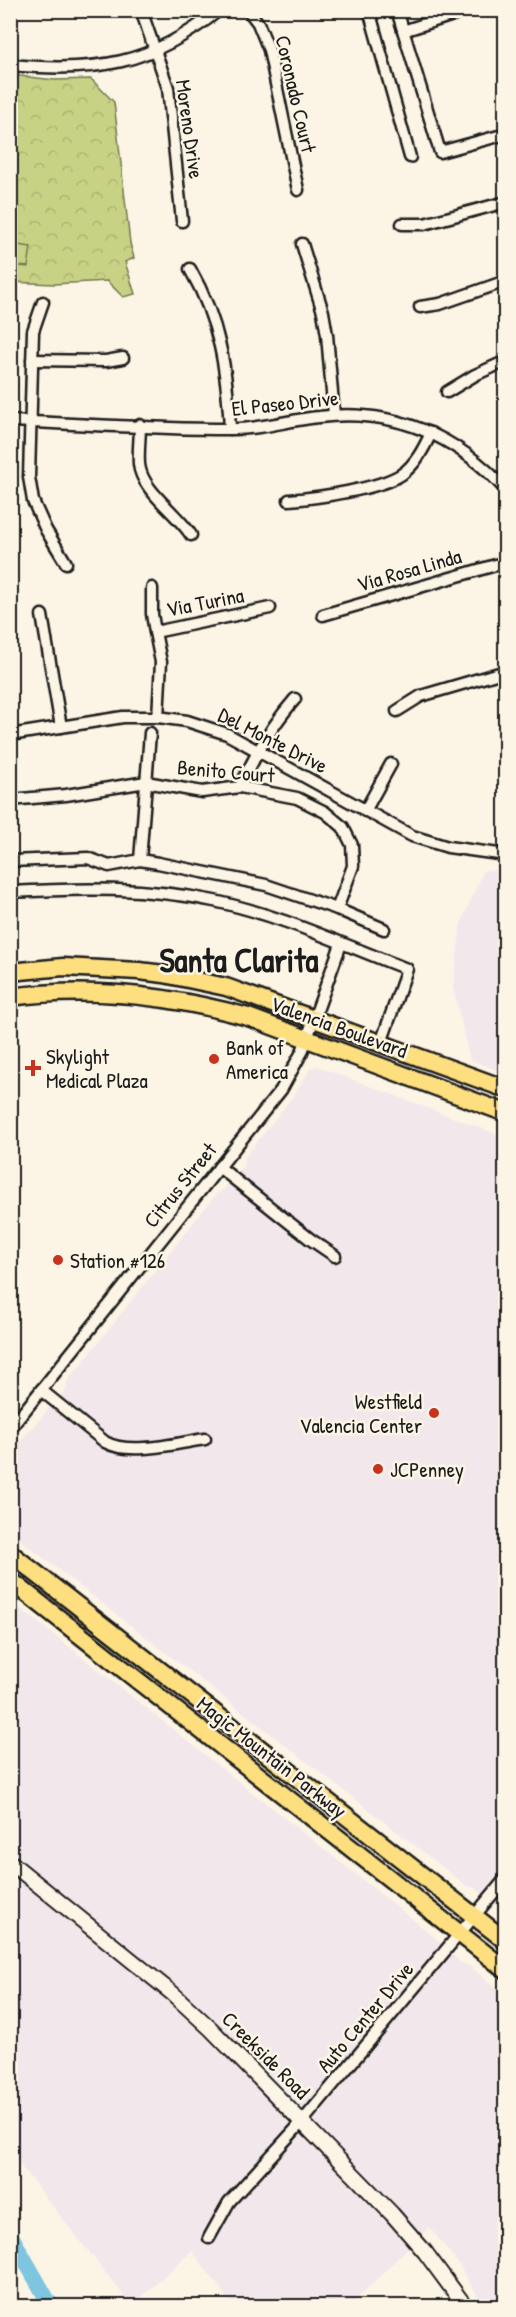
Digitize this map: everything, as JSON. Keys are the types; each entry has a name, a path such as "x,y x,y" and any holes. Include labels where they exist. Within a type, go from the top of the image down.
{"main road":[{"name":"Valencia Boulevard","path":"10,972 63,967 139,971 198,980 257,997 506,1089"},
{"path":"108,992 109,984 115,978 178,985 198,980"},
{"name":"Valencia Boulevard","path":"10,997 70,992 108,992 174,999 209,1006 248,1017 506,1113"},
{"name":"Magic Mountain Parkway","path":"10,1553 506,1941"},
{"name":"Magic Mountain Parkway","path":"10,1580 506,1970"},
{"path":"204,1733 214,1730 262,1765 296,1778"}],"street":[{"name":"Moreno Drive","path":"141,10 168,88 182,221"},
{"path":"10,65 60,69 128,60 154,51 193,31 219,10"},
{"name":"Coronado Court","path":"248,10 258,23 269,50 298,190"},
{"path":"369,10 410,157"},
{"path":"397,10 440,152 506,134"},
{"path":"403,31 456,14"},
{"path":"402,224 424,224 506,202"},
{"path":"302,244 323,312 334,415"},
{"path":"190,269 202,290 221,347 228,383 230,429"},
{"path":"420,307 440,304 506,281"},
{"path":"43,302 33,331 29,477 33,501 46,530 66,563"},
{"path":"32,360 105,361 123,358"},
{"path":"447,392 475,375 506,361"},
{"name":"El Paseo Drive","path":"10,421 230,429 267,427 334,415 386,418 409,424 451,443 474,458 506,490"},
{"path":"140,425 139,465 144,480 183,523 191,536"},
{"path":"289,500 319,498 391,480 412,465 431,433"},
{"name":"Via Rosa Linda","path":"323,615 506,562"},
{"name":"Via Turina","path":"152,588 155,632 270,608"},
{"path":"42,615 61,727"},
{"path":"155,632 161,662 158,717"},
{"path":"397,711 421,696 506,671"},
{"path":"240,788 276,721 295,699"},
{"name":"Del Monte Drive","path":"10,735 123,717 158,717 206,726 258,751 412,836 466,851 506,855"},
{"path":"140,860 150,733"},
{"path":"365,811 391,764"},
{"name":"Benito Court","path":"10,800 66,795 146,782 202,792 240,788 297,798 325,812 343,826 352,845 353,866 337,909"},
{"path":"10,861 88,858 109,866 140,860 217,873 266,885 337,909 384,929"},
{"path":"10,892 69,888 116,889 181,895 249,910 292,924 407,969 381,1043"},
{"name":"Citrus Street","path":"10,1429 281,1090 291,1075 307,1039 342,944"},
{"path":"219,1167 335,1256"},
{"path":"41,1390 115,1448 129,1449 205,1439"},
{"name":"Creekside Road","path":"10,1862 172,1992 212,2029 413,2238 465,2307"},
{"name":"Auto Center Drive","path":"209,2238 229,2202 302,2122 506,1878"}],"shaded area":[{"path":"484,870 505,873 505,1073 470,1060 453,987 461,923"},
{"path":"316,1066 505,1137 505,1919 503,1910 474,1887 467,1886 11,1533 10,1453 67,1388 67,1382 216,1194 222,1191 243,1166 245,1157 294,1095 310,1069"},
{"path":"10,1600 431,1934 460,1962 470,1966 505,1995 505,2306 484,2306 457,2262 429,2227 350,2306 233,2306 192,2251 132,2306 11,2154"}],"green space":[{"path":"11,75 55,80 91,79 114,102 130,243 134,258 125,262 135,294 123,297 107,281 54,284 11,282"},
{"path":"11,244 31,247 28,267 11,265"}],"waterway":[{"path":"10,2234 51,2306"}],"place":[{"name":"Bank of America","path":"214,1059"},
{"name":"Skylight Medical Plaza","path":"33,1068"},
{"name":"Station #126","path":"58,1260"},
{"name":"Westfield Valencia Center","path":"434,1413"},
{"name":"JCPenney","path":"378,1469"}],"district":[{"name":"Santa Clarita","path":"239,960"}]}
